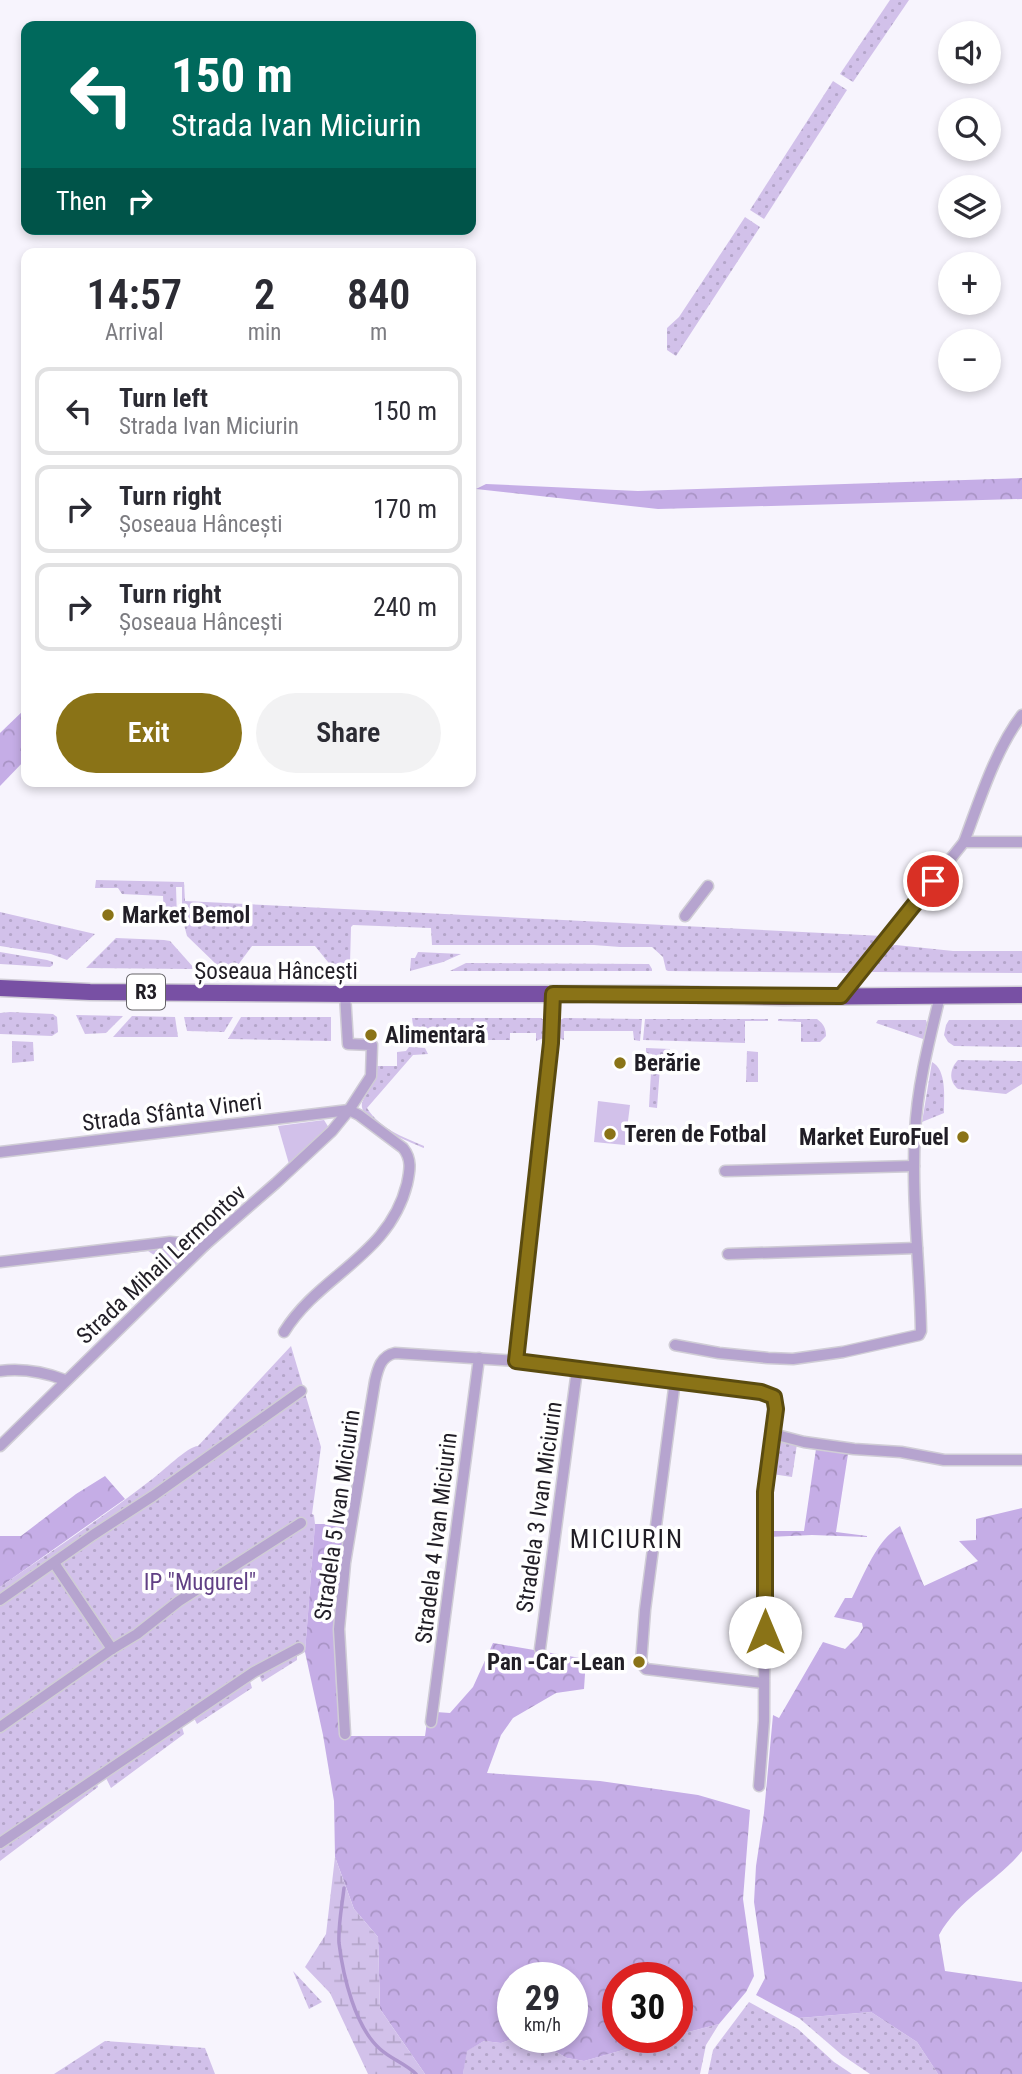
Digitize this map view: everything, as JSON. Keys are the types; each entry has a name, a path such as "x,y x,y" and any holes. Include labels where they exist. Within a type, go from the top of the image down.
{"highway":[{"name":"Șoseaua Hâncești","path":"0,988 80,992 345,994 1022,995"}],"street":[{"path":"841,996 964,842 991,774 1012,729 1022,715"},
{"path":"964,842 1022,842"},
{"path":"685,916 708,886"},
{"name":"Strada Mihail Lermontov","path":"0,1446 205,1245 332,1131 349,1110 371,1076 372,1045 348,1044 345,994"},
{"path":"516,1361 551,1043 553,994"},
{"path":"675,1345 719,1353 793,1359 843,1352 919,1335 915,1131 928,1047 940,996"},
{"path":"284,1332 299,1311 375,1242 397,1214 410,1174 410,1161 403,1148 349,1110"},
{"name":"Strada Sfânta Vineri","path":"0,1152 349,1110"},
{"path":"725,1171 914,1166"},
{"path":"0,1262 170,1241 205,1245"},
{"path":"728,1254 918,1248"},
{"name":"Stradela 5 Ivan Miciurin","path":"345,1734 339,1629 345,1563 377,1370 384,1358 395,1353 479,1358"},
{"path":"479,1358 761,1392 774,1397 774,1434 765,1492 766,1624 764,1721 759,1786"},
{"name":"Stradela 4 Ivan Miciurin","path":"431,1723 479,1358"},
{"path":"0,1371 25,1370 65,1380"},
{"name":"Stradela 3 Ivan Miciurin","path":"540,1649 577,1370"},
{"path":"675,1381 640,1659 646,1669 764,1683"},
{"path":"0,1600 204,1461 301,1391"},
{"path":"774,1434 804,1442 901,1452 944,1460 1022,1460"},
{"path":"0,1727 137,1634 179,1601 301,1523"},
{"path":"54,1563 112,1649"},
{"path":"0,1843 254,1672 299,1648"}],"green space":[{"path":"890,0 909,0 853,82 840,74"},
{"path":"833,81 847,90 764,219 750,210"},
{"path":"745,217 760,227 676,356 667,350 667,328 679,317"},
{"path":"1022,478 1022,499 658,509 476,489 486,484 638,491"},
{"path":"21,713 21,764 0,786 0,733"},
{"path":"96,880 184,882 185,901 883,936 854,973 668,971 663,957 652,947 432,945 431,928 353,925 350,964 332,967 315,946 252,946 235,969 224,970 187,936 182,917 182,887 176,887 177,918 170,922 164,918 163,896 122,894 118,888 95,888"},
{"path":"0,912 95,934 67,960 51,954 0,946"},
{"path":"116,938 170,941 194,968 86,968"},
{"path":"885,946 953,951 1022,951 1022,973 871,972 871,965"},
{"path":"0,952 47,960 53,962 53,965 0,964"},
{"path":"418,952 461,954 410,971 411,958 415,958"},
{"path":"466,963 649,964 652,971 450,971"},
{"path":"0,1013 53,1014 57,1017 58,1032 52,1036 0,1034"},
{"path":"76,1015 123,1016 106,1033 85,1034"},
{"path":"132,1016 175,1017 178,1037 113,1037"},
{"path":"184,1017 233,1017 224,1032 187,1031"},
{"path":"241,1017 331,1017 331,1041 228,1039"},
{"path":"412,1018 541,1018 545,1021 546,1037 536,1041 536,1033 510,1033 510,1040 428,1040 416,1031"},
{"path":"564,1018 642,1019 640,1041 634,1040 633,1031 564,1031 564,1040 558,1036 555,1028"},
{"path":"645,1019 768,1021 745,1021 745,1043 643,1040"},
{"path":"778,1019 817,1019 824,1027 826,1036 820,1042 801,1042 801,1022"},
{"path":"878,1020 926,1020 928,1030 923,1039 876,1023"},
{"path":"949,1020 1022,1020 1022,1047 954,1046 944,1035"},
{"path":"12,1041 33,1042 34,1061 12,1063"},
{"path":"409,1047 425,1048 428,1054 413,1055 367,1108 385,1127 424,1148 376,1124 363,1110 362,1103 373,1083 377,1066 397,1066 397,1052 406,1051"},
{"path":"646,1048 670,1049 670,1054 661,1054 657,1108 649,1107 652,1054 646,1053"},
{"path":"747,1051 758,1052 758,1082 746,1082"},
{"path":"958,1060 1022,1061 1022,1084 1006,1094 958,1089 951,1074"},
{"path":"932,1062 942,1077 944,1113 922,1122"},
{"path":"598,1101 630,1105 625,1145 594,1142"},
{"path":"324,1120 329,1128 289,1164 278,1126"},
{"path":"171,1246 187,1255 169,1274 167,1272 172,1267 148,1251 122,1252"},
{"name":"IP \"Mugurel\"","path":"291,1346 321,1447 312,1514 315,1524 305,1652 262,1682 259,1675 250,1681 252,1688 197,1724 194,1718 182,1727 184,1734 111,1788 106,1778 97,1784 98,1787 0,1861 0,1587 114,1508 181,1455 198,1446"},
{"path":"776,1440 797,1444 792,1477 772,1474"},
{"path":"816,1449 848,1454 836,1532 867,1537 768,1537 768,1531 804,1531"},
{"path":"105,1476 125,1499 0,1587 0,1536 21,1536 76,1494"},
{"path":"1022,1508 1022,1851 958,1910 939,1935 945,1971 1022,1982 1022,2074 938,2074 917,2042 871,2012 799,2018 756,1995 765,1978 754,1902 773,1715 779,1718 823,1642 845,1649 858,1636 863,1628 862,1623 834,1617 845,1598 852,1598 872,1558 892,1532 900,1526 924,1586 978,1561 959,1541 976,1540 976,1519"},
{"path":"351,1511 335,1636 341,1736 425,1736 427,1722 436,1712 450,1713 473,1687 493,1643 586,1659 584,1689 556,1693 513,1718 501,1735 487,1773 600,1781 698,1795 750,1810 743,1899 754,1976 746,1992 719,2024 693,2031 693,1962 602,1962 602,2053 612,2053 584,2061 567,2058 558,2053 588,2053 588,1962 497,1962 497,2043 484,2041 467,2051 463,2074 425,2074 380,2009 378,1937 354,1909 335,1857 334,1801 305,1652 315,1524 333,1524"},
{"path":"335,1857 354,1909 378,1937 380,2009 425,2074 368,2074 330,1993 305,1967 326,1934"},
{"path":"293,1971 322,2002 309,2009"},
{"path":"749,2002 798,2029 834,2062 852,2074 708,2074 713,2050"},
{"path":"871,2012 917,2042 938,2074 870,2074 842,2055 799,2018"},
{"path":"719,2024 706,2045 700,2074 463,2074 466,2051 484,2041 497,2043 497,2053 558,2053 567,2058 584,2061 612,2053 693,2053 693,2031"},
{"path":"105,2041 205,2048 215,2074 54,2074"}],"waterway":[{"path":"344,1888 339,1943 347,1985 357,2014 380,2049 416,2074"}],"place":[{"name":"Market Bemol","path":"108,915"},
{"name":"Alimentară","path":"371,1035"},
{"name":"Berărie","path":"620,1063"},
{"name":"Teren de Fotbal","path":"610,1134"},
{"name":"Market EuroFuel","path":"963,1137"},
{"name":"Pan -Car -Lean","path":"639,1662"}],"district":[{"name":"MICIURIN","path":"627,1539"}],"route":[{"path":"765,1632 765,1492 774,1434 774,1397 761,1392 516,1361 551,1043 553,994 841,996 933,881"}]}
